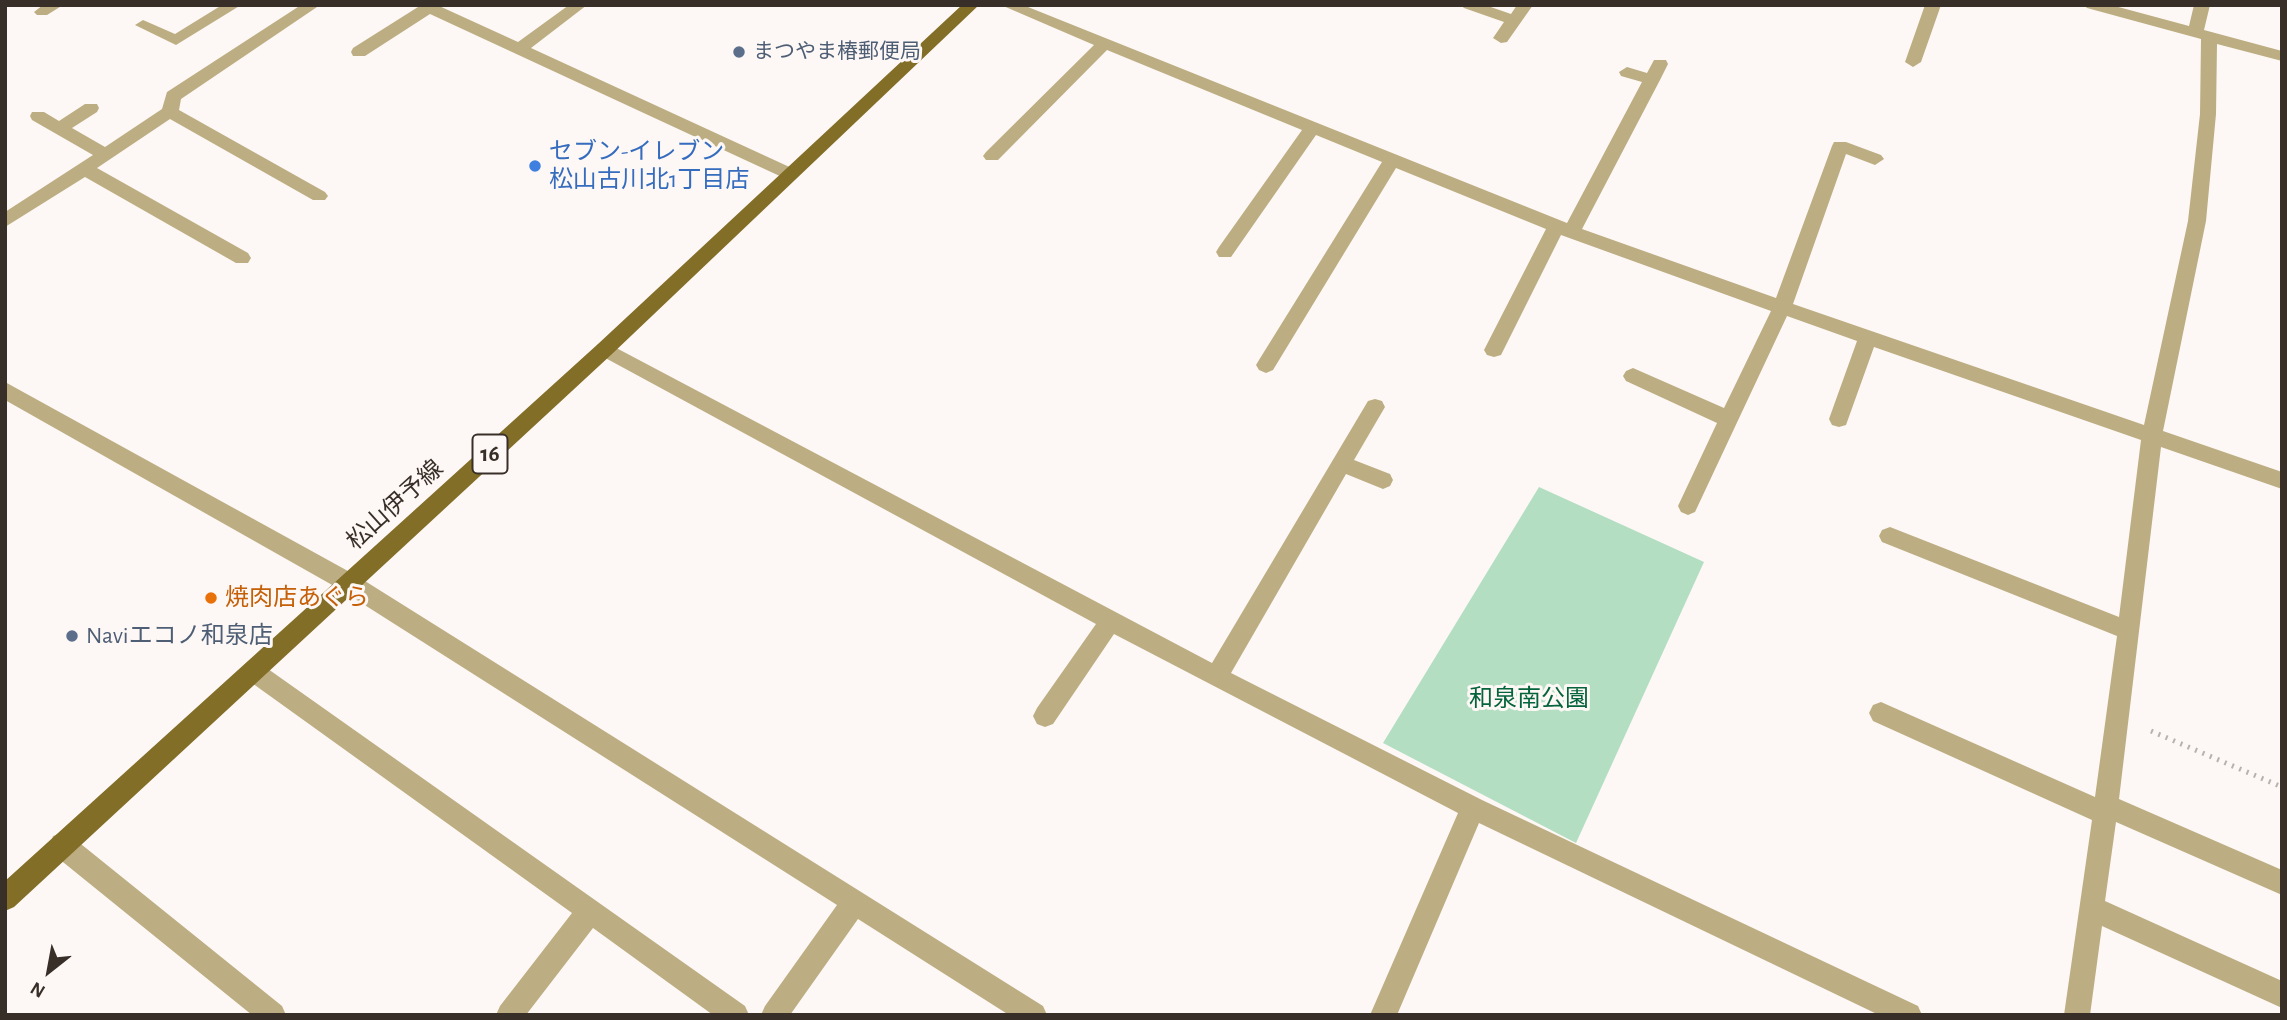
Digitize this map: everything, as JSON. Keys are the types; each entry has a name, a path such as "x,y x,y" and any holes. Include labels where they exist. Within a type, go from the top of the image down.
{"main road":[{"name":"松山伊予線","path":"5,898 605,349 968,6"}],"street":[{"path":"143,25 176,40 233,5"},
{"path":"5,221 170,112 173,96 312,5"},
{"path":"519,49 579,5"},
{"path":"1009,5 1564,229 2282,481"},
{"path":"1469,5 1513,20"},
{"path":"1501,38 1525,5"},
{"path":"1913,62 1933,5"},
{"path":"2091,5 2282,56"},
{"path":"2077,1015 2118,717 2152,436 2197,221 2208,114 2202,5"},
{"path":"359,52 427,6 790,174"},
{"path":"992,156 1104,44"},
{"path":"1494,351 1656,72 1627,72"},
{"path":"59,128 91,108"},
{"path":"170,112 319,196"},
{"path":"38,116 106,155"},
{"path":"1225,252 1312,128"},
{"path":"1688,506 1782,307 1840,146 1875,159"},
{"path":"1266,365 1392,161"},
{"path":"85,169 242,258"},
{"path":"1839,419 1868,337"},
{"path":"605,349 1216,677 1473,808 1909,1015"},
{"path":"1633,376 1729,419"},
{"path":"5,390 349,583 1034,1015"},
{"path":"1216,677 1375,408"},
{"path":"1342,464 1383,480"},
{"path":"1890,536 2129,631"},
{"path":"1045,716 1111,620"},
{"path":"253,671 736,1015"},
{"path":"1881,713 2282,883"},
{"path":"1383,1015 1473,808"},
{"path":"62,845 273,1015"},
{"path":"774,1015 855,902"},
{"path":"2092,908 2282,995"},
{"path":"509,1015 589,912"}],"path":[{"path":"2118,717 2282,787"}],"green space":[{"name":"和泉南公園","path":"1539,487 1704,562 1576,843 1383,743"}],"place":[{"name":"まつやま椿郵便局","path":"739,52"},
{"name":"セブン-イレブン 松山古川北1丁目店","path":"535,166"},
{"name":"焼肉店あぐら","path":"211,598"},
{"name":"Naviエコノ和泉店","path":"72,636"}]}
